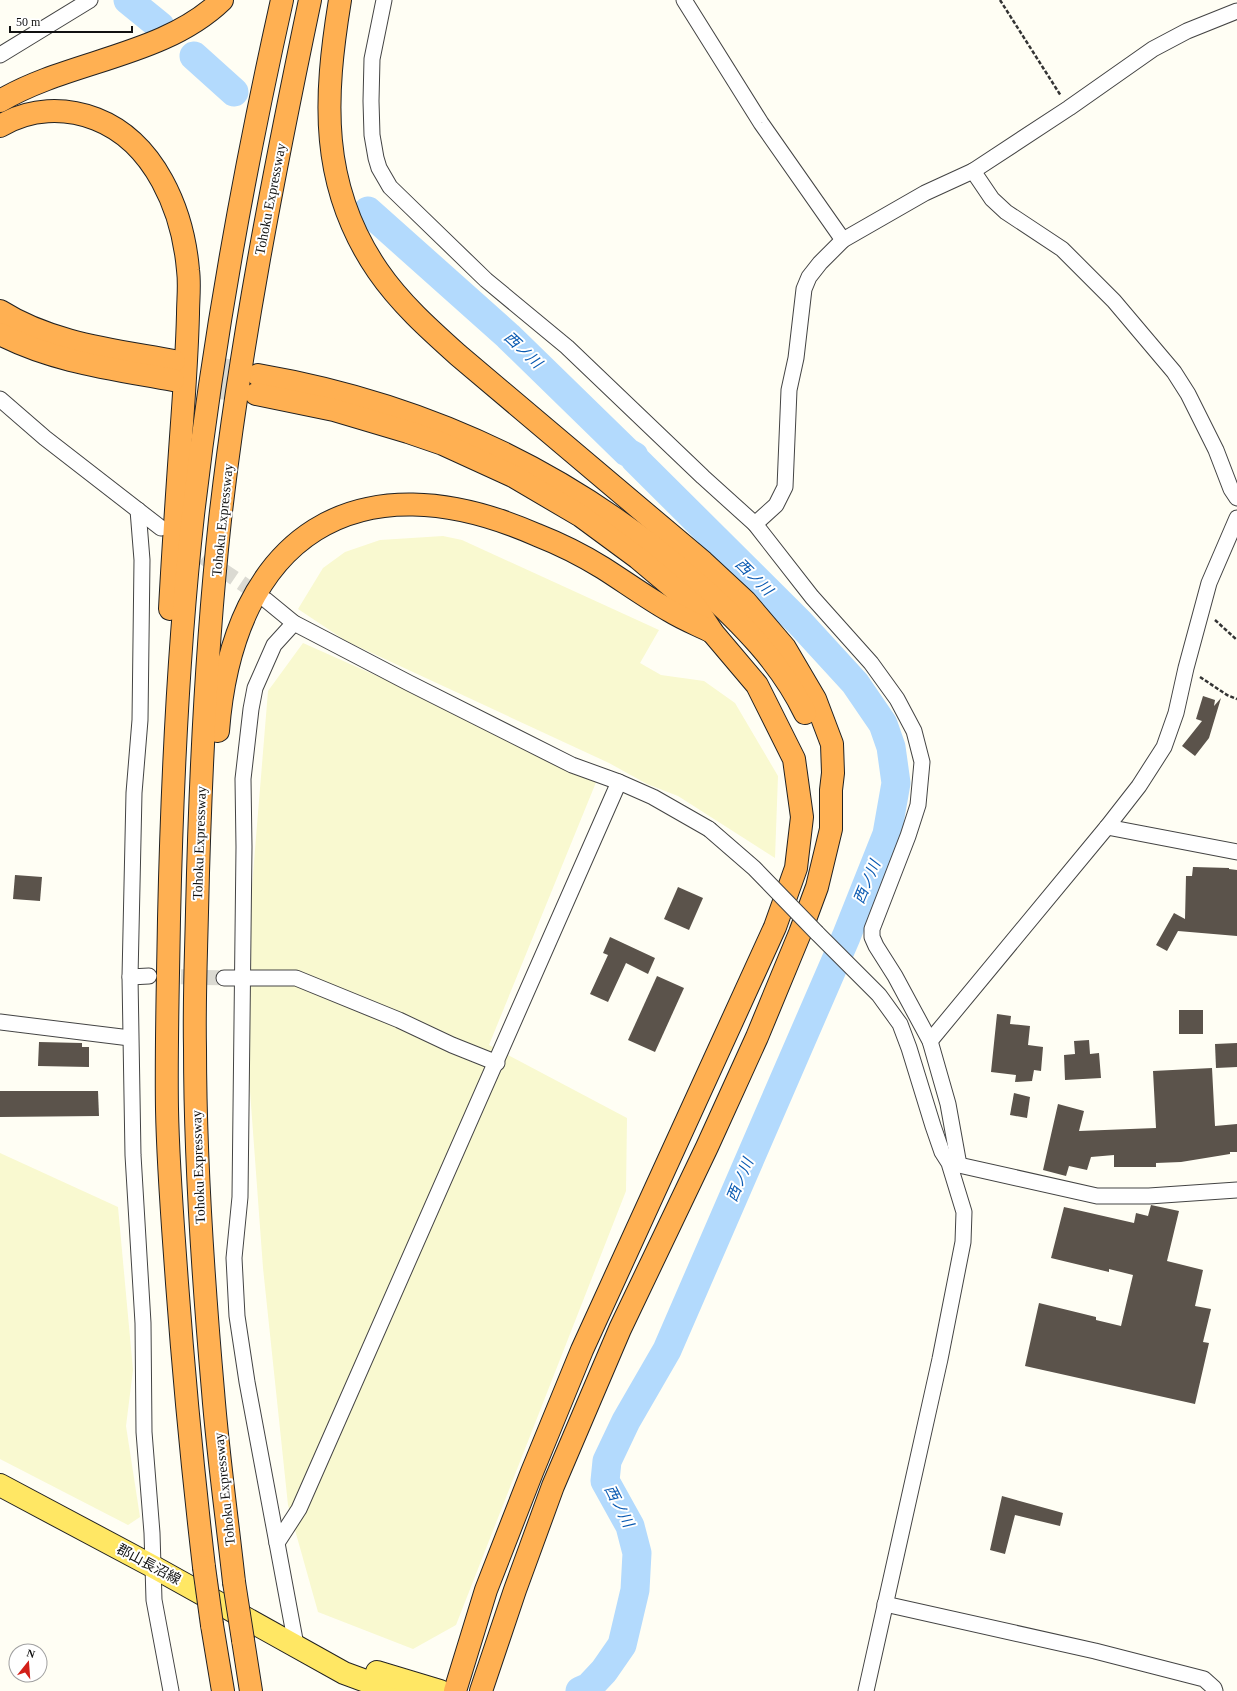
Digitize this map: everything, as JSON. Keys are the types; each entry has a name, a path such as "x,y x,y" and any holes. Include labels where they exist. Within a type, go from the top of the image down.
{"highway":[{"path":"0,101 44,79 157,42 197,19 222,0"},
{"name":"Tohoku Expressway","path":"223,1691 204,1568 185,1390 173,1232 167,1113 171,826 175,733 183,623 202,442 250,148 282,0"},
{"name":"Tohoku Expressway","path":"251,1691 234,1582 213,1393 203,1266 194,1046 199,834 203,741 220,521 257,265 277,157 310,0"},
{"path":"340,0 331,63 329,123 332,152 341,198 350,221 378,272 425,325 458,355 703,562 745,601 785,648 815,699 832,744 831,829 817,887 800,933 757,1037 707,1147 620,1329 553,1486 515,1590 481,1691"},
{"path":"0,126 14,117 37,112 60,111 81,114 120,132 136,145 153,165 167,190 181,232 188,270 188,297 187,342 169,621 167,733 171,826"},
{"path":"0,311 30,328 50,336 174,370 78,362 19,344 0,334"},
{"path":"455,1691 486,1590 582,1350 775,927 796,868 802,817 794,758 757,684 713,633 695,606 638,558 581,516 513,476 443,444 257,385 337,391 444,426 509,454 619,521 688,576 715,600 773,660 791,687 804,711 832,773"},
{"path":"194,1046 212,835 220,705 229,661 237,636 258,588 282,558 306,536 327,523 351,512 400,504 425,504 479,513 536,534 567,548 601,567 671,612 713,633"}],"main road":[{"name":"郡山長沼線","path":"0,1485 152,1566 344,1673 393,1691"},
{"name":"郡山長沼線","path":"296,1645 440,1691"}],"street":[{"path":"0,54 90,0"},
{"path":"384,0 372,59 372,135 379,168 390,187 486,280 567,347 703,477 755,524 812,597 871,663 897,700 914,731 922,762 918,805 908,836 872,929 872,937 930,1041 948,1104 954,1164 964,1212 964,1236 940,1359 866,1691"},
{"path":"684,0 761,123 843,240"},
{"path":"755,524 776,505 785,487 789,390 796,358 806,282 820,263 843,240 926,193 973,171 1069,108 1153,49 1186,31 1237,11"},
{"path":"973,171 992,199 1006,212 1062,249 1114,301 1174,372 1188,394 1216,450 1231,489 1237,498"},
{"path":"0,399 45,438 161,528"},
{"path":"138,510 142,560 140,720 134,793 130,977 133,1170 143,1323 144,1432 152,1533 152,1566 155,1606 171,1691"},
{"path":"930,1041 1107,827 1143,780 1164,747 1176,713 1201,611 1216,563 1237,518"},
{"path":"266,600 294,622 409,683 572,765 620,782 653,797 709,829 754,868 879,995 900,1024 910,1048 942,1152 954,1164 1096,1196 1149,1196 1237,1190"},
{"path":"294,622 274,645 262,670 251,709 242,779 243,977 240,1197 234,1258 237,1316 296,1645"},
{"path":"277,1543 299,1509 620,782"},
{"path":"1107,827 1237,852"},
{"path":"130,977 149,976"},
{"path":"224,978 296,978 399,1020 452,1045 497,1063"},
{"path":"0,1022 130,1038"},
{"path":"885,1604 1095,1650 1204,1679 1214,1688 1214,1691"}],"path":[{"path":"1000,0 1069,108"},
{"path":"1201,611 1208,614 1237,640"},
{"path":"1186,668 1237,699"}],"green space":[{"path":"443,536 462,540 659,630 640,663 661,675 704,681 735,703 778,776 775,858 678,796 647,784 609,763 346,641 298,609 323,568 345,552 380,540"},
{"path":"303,643 599,775 489,1045 627,1118 626,1191 456,1625 413,1649 318,1612 288,1505 263,1268 243,996 268,691"},
{"path":"0,1153 118,1207 133,1370 126,1426 140,1517 128,1525 0,1459"}],"building":[{"path":"1203,696 1215,700 1214,706 1221,698 1209,738 1195,756 1182,746 1202,721 1196,719"},
{"path":"1193,867 1229,868 1237,870 1237,936 1178,931 1167,951 1156,945 1174,913 1185,919 1186,876 1192,876"},
{"path":"15,875 42,877 40,901 13,899"},
{"path":"678,887 703,898 689,930 664,919"},
{"path":"610,937 655,958 648,974 626,963 608,1002 590,994 608,955 603,953"},
{"path":"657,976 684,988 655,1052 628,1040"},
{"path":"1179,1010 1203,1010 1203,1034 1179,1034"},
{"path":"997,1014 1011,1016 1010,1024 1030,1026 1028,1045 1043,1047 1041,1071 1034,1070 1032,1081 1015,1082 1016,1075 991,1072"},
{"path":"1089,1040 1090,1054 1099,1053 1101,1078 1065,1080 1064,1055 1075,1054 1074,1041"},
{"path":"39,1042 82,1043 82,1047 89,1047 89,1067 38,1066"},
{"path":"1237,1043 1237,1067 1216,1068 1215,1044"},
{"path":"1212,1068 1215,1126 1237,1124 1237,1152 1230,1152 1230,1154 1181,1162 1156,1163 1156,1167 1114,1167 1114,1155 1091,1157 1087,1170 1069,1166 1066,1176 1043,1170 1058,1104 1084,1111 1079,1131 1156,1128 1153,1071"},
{"path":"0,1091 98,1091 99,1116 0,1117"},
{"path":"1014,1093 1030,1097 1027,1118 1010,1115"},
{"path":"1151,1205 1179,1211 1167,1261 1203,1270 1195,1306 1211,1309 1203,1342 1209,1343 1195,1404 1025,1366 1039,1303 1096,1317 1096,1320 1121,1326 1133,1275 1109,1269 1109,1272 1051,1258 1064,1207 1134,1223 1136,1213 1148,1216"},
{"path":"1002,1496 1063,1513 1060,1526 1015,1515 1005,1554 990,1550"}],"waterway":[{"name":"西ノ川","path":"128,0 160,26"},
{"name":"西ノ川","path":"194,56 234,92"},
{"name":"西ノ川","path":"368,211 508,336 627,452 634,456 635,459 800,623 855,683 883,724 891,747 896,783 887,834 846,937 667,1350 626,1421 607,1461 605,1481 630,1526 637,1553 635,1590 622,1645 604,1671 589,1687 580,1691"}],"tunnel":[{"path":"174,361 258,375"},
{"path":"173,380 255,394"},
{"path":"184,544 265,599"},
{"path":"158,976 224,978"}]}
